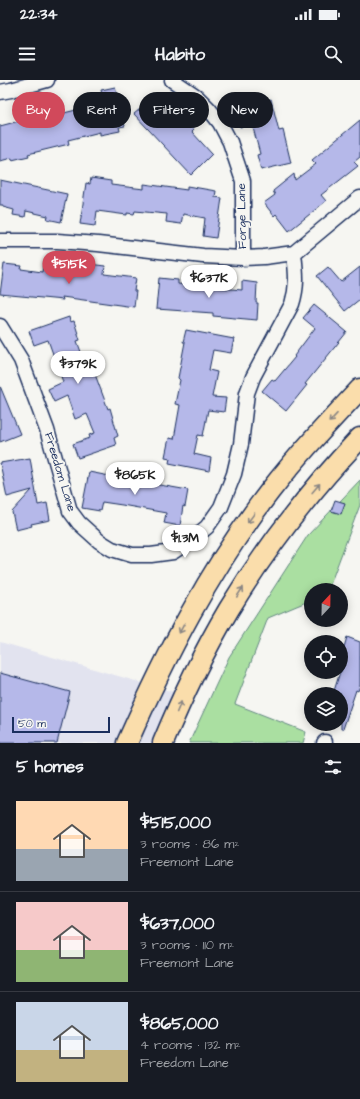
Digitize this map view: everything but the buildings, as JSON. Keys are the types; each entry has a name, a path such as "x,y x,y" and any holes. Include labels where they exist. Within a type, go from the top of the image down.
{"highway":[{"path":"127,743 172,646 220,562 270,491 300,454 360,389"},
{"path":"163,743 184,695 205,653 254,570 312,492 360,438"}],"street":[{"path":"0,92 47,80"},
{"name":"Forge Lane","path":"172,80 196,96 209,109 220,123 230,142 243,181 243,258"},
{"path":"0,241 57,241 98,244 203,256 243,258 294,253 360,198"},
{"name":"Freedom Lane","path":"0,326 21,360 47,430 70,511 79,523 99,541 112,549 132,555 151,555 173,552 207,527 221,507 234,474 241,444 247,393 253,377 292,304 296,291 294,253"}],"shaded area":[{"path":"0,642 184,695 166,743 0,743"}],"green space":[{"path":"360,480 360,505 331,583 304,583 304,603 268,618 235,704 306,732 303,743 189,743 229,657 308,535"}]}
